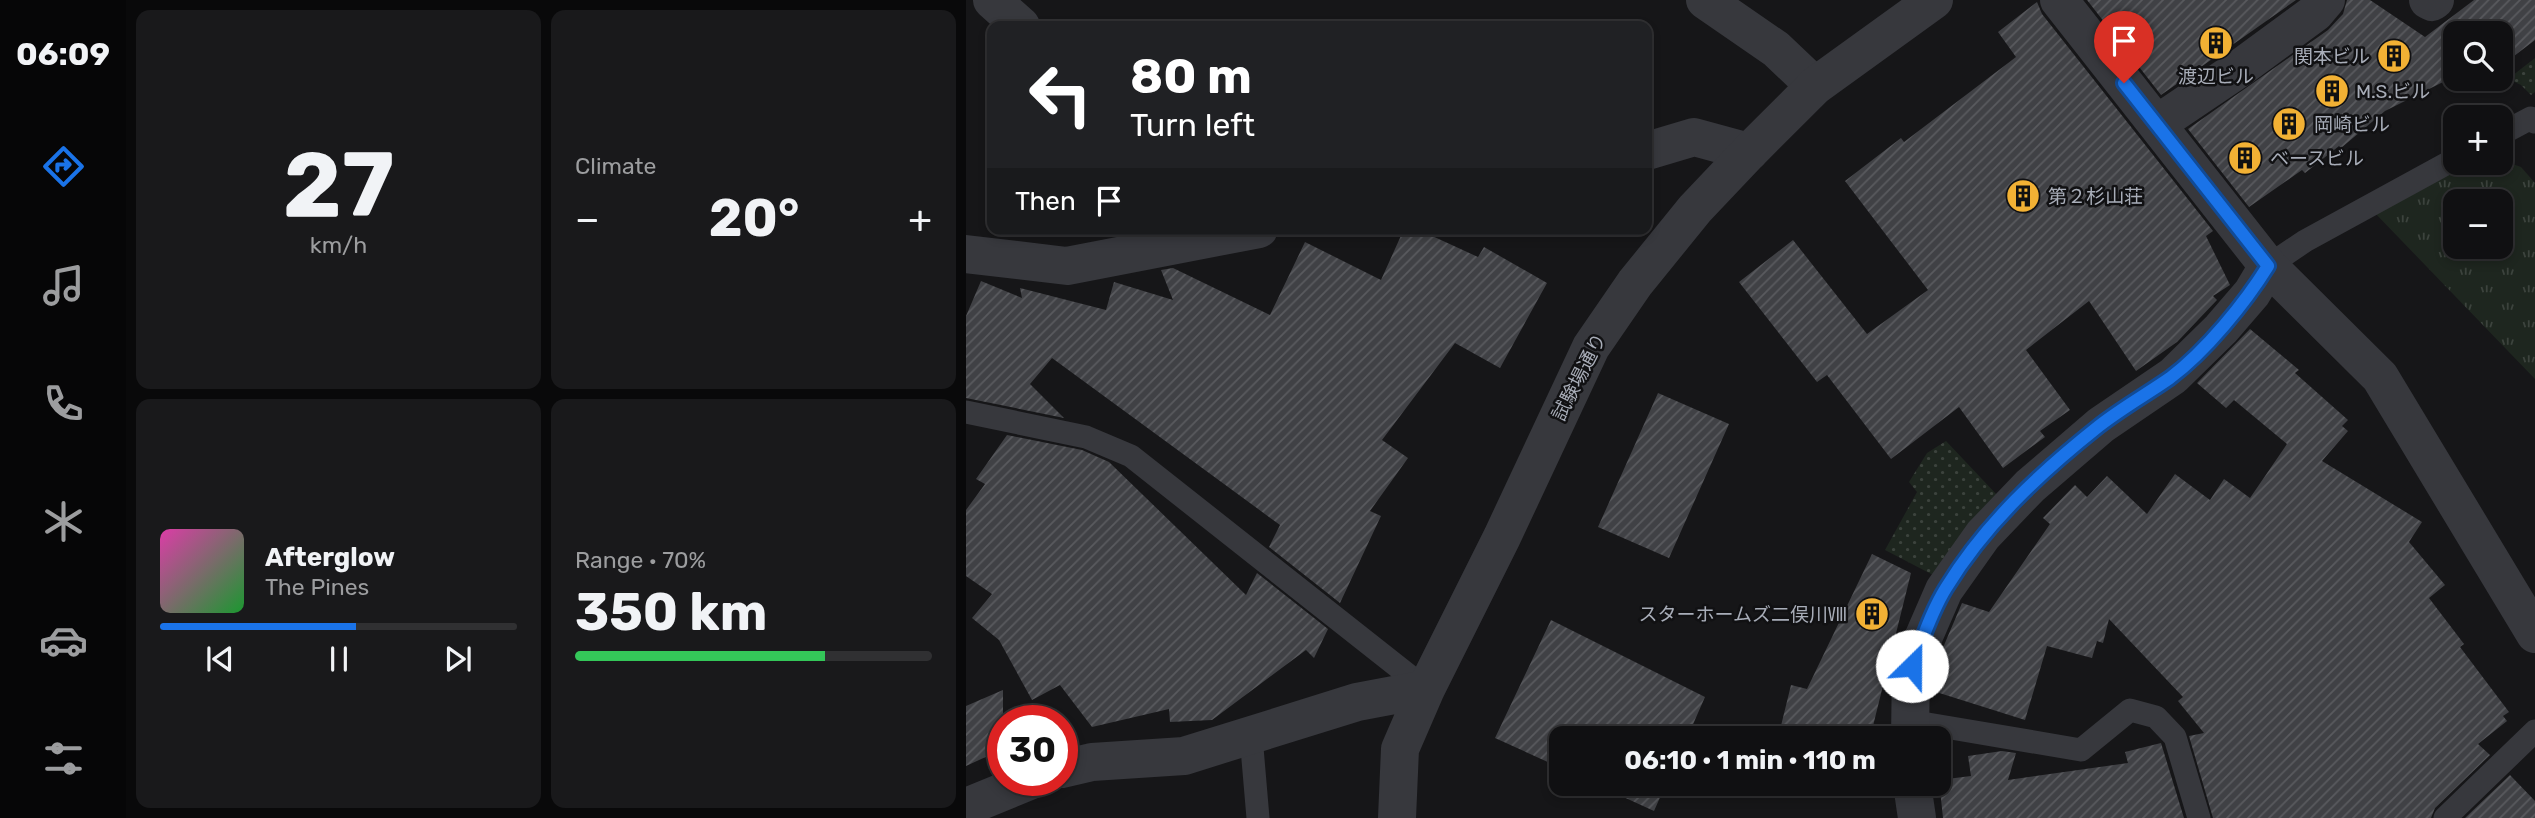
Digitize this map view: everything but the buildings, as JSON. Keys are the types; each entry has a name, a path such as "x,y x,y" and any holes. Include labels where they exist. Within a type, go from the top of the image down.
{"street":[{"path":"992,0 1015,21"},
{"path":"1704,0 1776,49 1815,86"},
{"name":"試験場通り","path":"1397,818 1400,749 1591,348 1644,272 1695,209 1749,152 1815,86 1934,0"},
{"path":"2059,0 2268,266 2380,377 2535,634"},
{"path":"2157,124 2315,13 2326,0"},
{"path":"2428,0 2435,0"},
{"path":"1652,149 1694,136 1749,152"},
{"path":"966,254 1067,267 1100,244 1195,235"},
{"path":"1910,726 1912,666 1944,590 1983,535 2030,486 2101,425 2173,376 2221,329 2252,293 2268,266"},
{"path":"1078,765 1184,756 1357,702 1426,690"},
{"path":"966,807 993,796"},
{"path":"1914,796 1917,818"}],"lane":[{"path":"2513,128 2531,118 2535,122"},
{"path":"2268,266 2305,241 2443,166"},
{"path":"966,412 1086,437 1131,456 1426,690"},
{"path":"1951,735 2081,750 2130,710 2156,717 2175,737 2199,818"},
{"path":"2445,818 2535,731"},
{"path":"1251,736 1258,818"}],"green space":[{"path":"2535,58 2535,92 2531,95 2513,81 2513,75"},
{"path":"2513,164 2521,167 2535,183 2535,379 2374,212 2448,175 2513,175"},
{"path":"1946,441 1998,496 1935,576 1885,550 1917,492 1909,482 1927,453"}],"place":[{"name":"渡辺ビル","path":"2216,43"},
{"name":"関本ビル","path":"2394,56"},
{"name":"M.S.ビル","path":"2332,91"},
{"name":"岡崎ビル","path":"2289,124"},
{"name":"ベースビル","path":"2245,158"},
{"name":"第２杉山荘","path":"2023,196"},
{"name":"スターホームズ二俣川Ⅷ","path":"1872,614"}],"route":[{"path":"1912,666 1944,590 1983,535 2030,486 2101,425 2173,376 2221,329 2252,293 2268,266 2124,83"}]}
